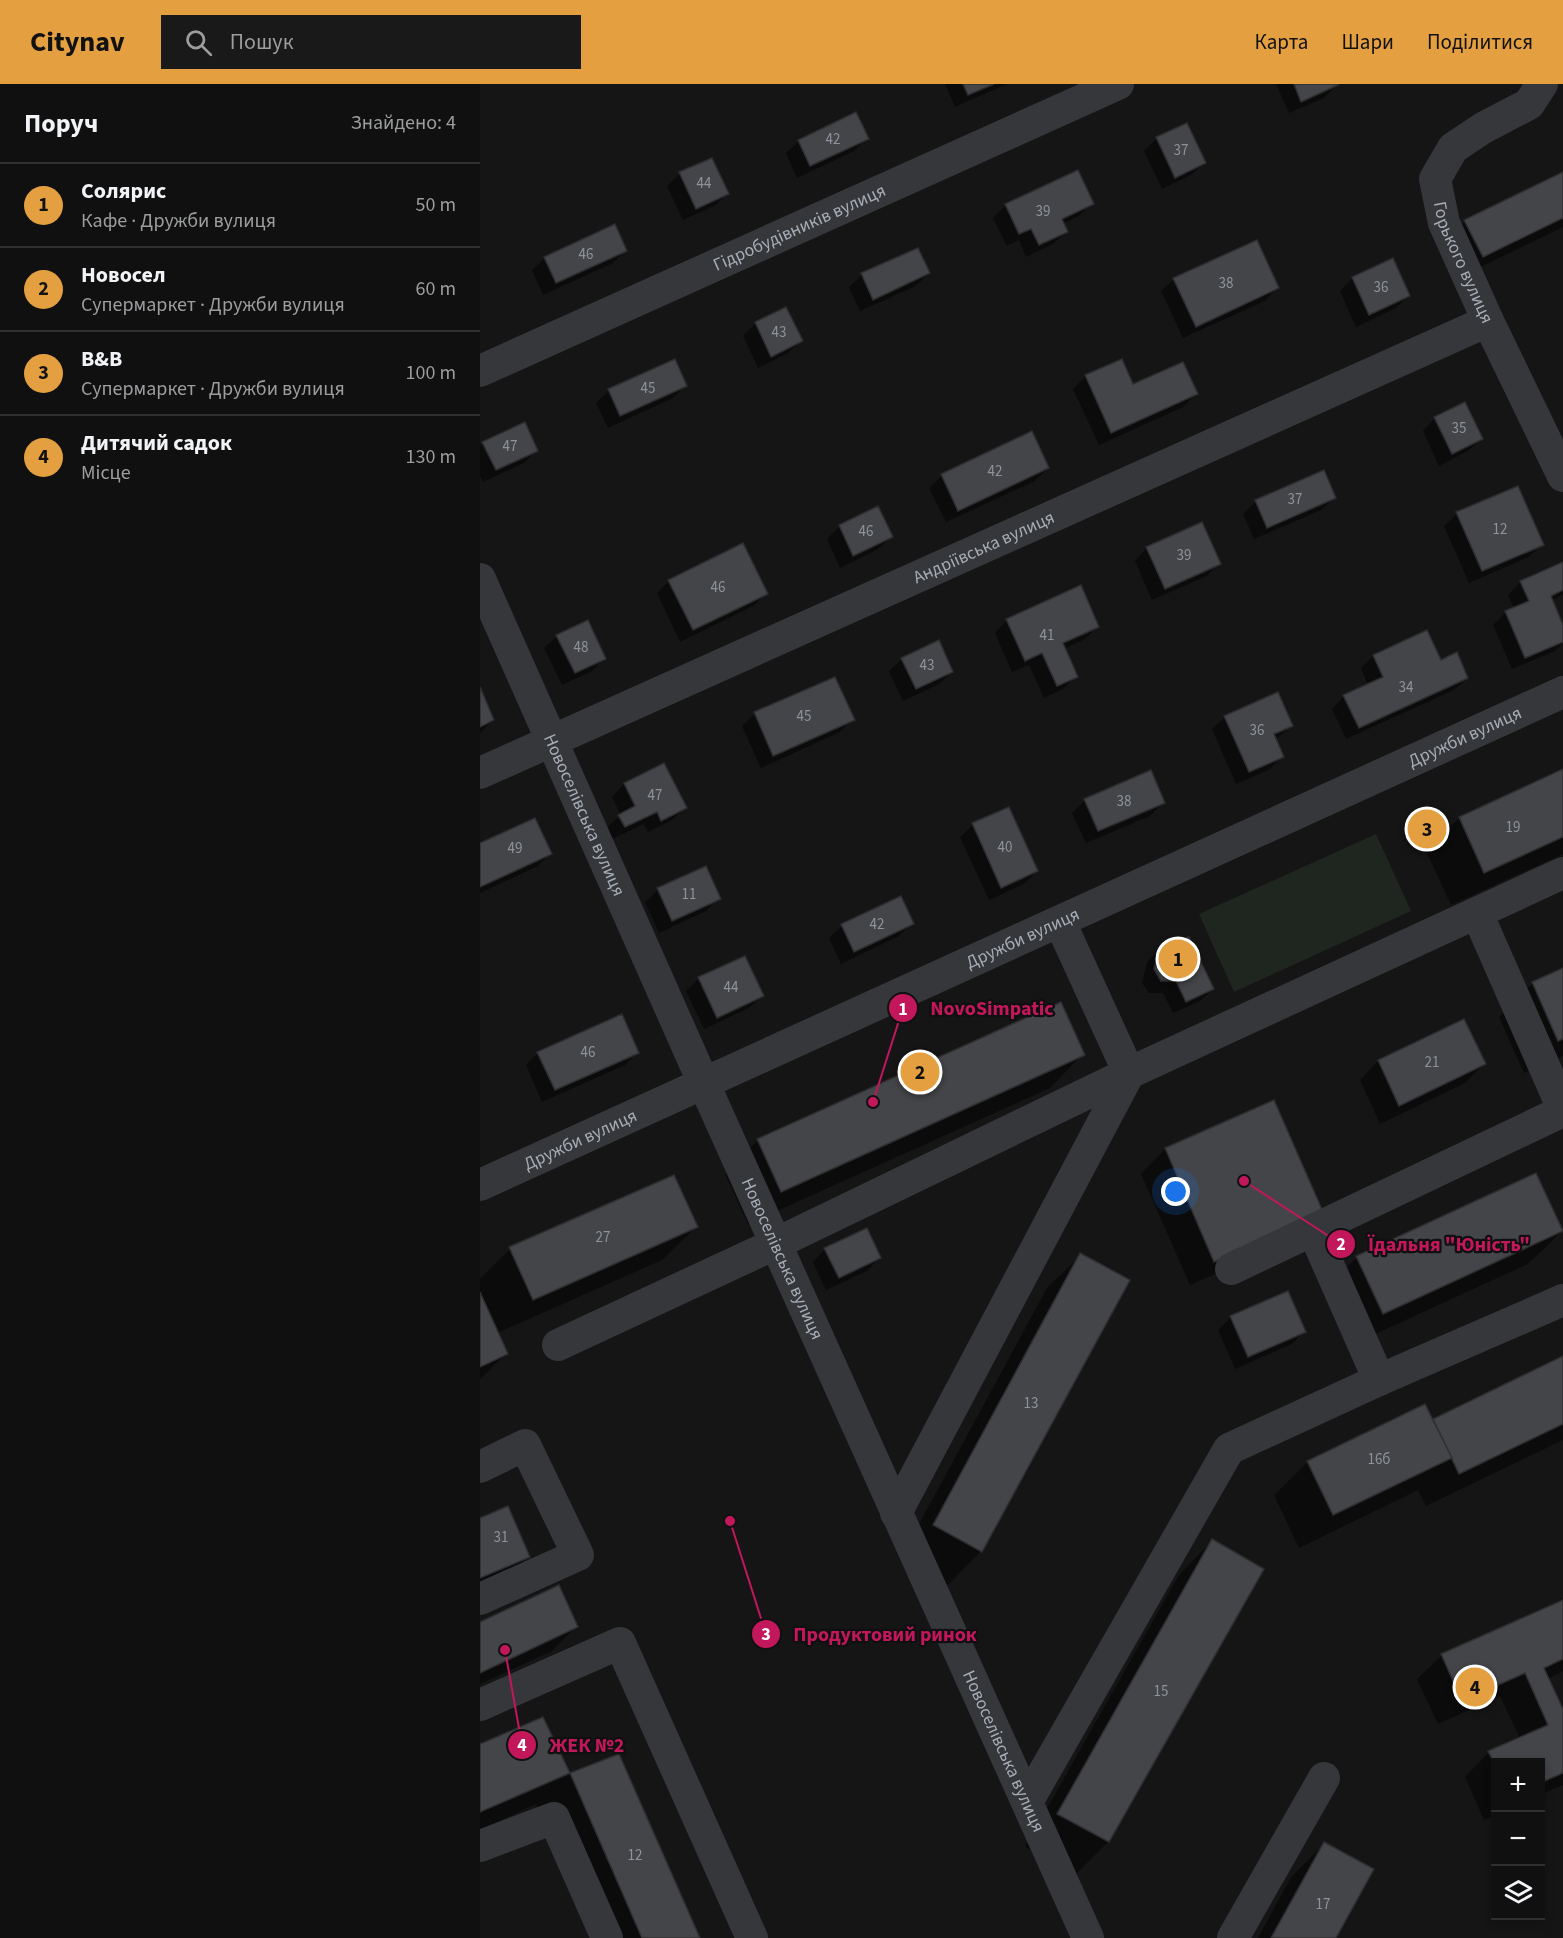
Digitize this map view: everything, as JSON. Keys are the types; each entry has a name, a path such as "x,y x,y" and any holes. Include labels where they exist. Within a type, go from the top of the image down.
{"street":[{"name":"Гідробудівників вулиця","path":"480,371 1118,84"},
{"name":"Горького вулиця","path":"1542,84 1529,104 1483,128 1453,148 1435,178 1444,223 1488,321 1563,476"},
{"name":"Андріївська вулиця","path":"480,773 1488,321"},
{"name":"Новоселівська вулиця","path":"480,579 1088,1938"},
{"name":"Дружби вулиця","path":"480,1185 1563,692"},
{"path":"558,1345 776,1244 1129,1073 1563,873"},
{"path":"1231,1269 1563,1110 1477,912"},
{"path":"1060,922 1129,1073"},
{"path":"896,1513 1129,1073"},
{"path":"1313,1230 1379,1380"},
{"path":"1027,1802 1230,1449 1379,1380 1563,1300"},
{"path":"480,1467 525,1445 578,1555 480,1599"},
{"path":"480,1705 620,1643 752,1938"},
{"path":"1233,1938 1324,1778"},
{"path":"480,1846 554,1818 607,1938"}],"shaded area":[{"path":"1376,834 1411,911 1234,992 1199,914"}],"building":[{"path":"963,84 994,84 968,95"},
{"path":"1294,84 1338,84 1338,85 1301,102"},
{"path":"856,112 869,139 810,166 798,140"},
{"path":"1187,123 1206,163 1175,178 1156,137"},
{"path":"712,158 729,194 696,209 679,172"},
{"path":"1078,170 1094,204 1062,219 1068,232 1039,245 1031,229 1019,234 1005,204"},
{"path":"1563,172 1563,218 1483,257 1464,220"},
{"path":"615,224 627,251 556,283 544,257"},
{"path":"1257,240 1279,288 1196,327 1173,278"},
{"path":"918,248 930,273 873,300 861,273"},
{"path":"1393,258 1410,296 1369,315 1352,277"},
{"path":"786,307 803,341 771,357 755,322"},
{"path":"675,359 687,386 620,416 608,389"},
{"path":"1122,359 1133,384 1183,362 1198,394 1111,433 1085,375"},
{"path":"1465,402 1483,439 1452,454 1434,417"},
{"path":"525,422 538,451 496,470 482,442"},
{"path":"1032,431 1049,468 958,511 941,474"},
{"path":"1324,470 1336,498 1267,528 1255,500"},
{"path":"1518,486 1544,545 1482,571 1456,512"},
{"path":"878,506 893,537 853,556 839,525"},
{"path":"1202,522 1221,564 1165,589 1146,547"},
{"path":"743,543 768,594 693,630 668,580"},
{"path":"1563,562 1563,590 1551,596 1563,625 1563,642 1525,658 1505,611 1529,601 1520,581"},
{"path":"1081,585 1099,627 1063,643 1078,677 1057,686 1042,653 1025,661 1006,619"},
{"path":"588,620 606,659 575,673 556,635"},
{"path":"1427,630 1441,660 1457,652 1468,678 1359,728 1343,695 1383,677 1373,655"},
{"path":"939,640 953,672 916,689 901,658"},
{"path":"835,677 855,720 773,756 754,712"},
{"path":"480,687 494,720 480,727"},
{"path":"1278,692 1293,726 1274,734 1284,757 1249,772 1224,716"},
{"path":"664,763 687,808 661,821 657,812 625,827 618,815 635,806 624,783"},
{"path":"1563,769 1563,837 1484,873 1459,817"},
{"path":"1151,770 1165,803 1098,831 1084,799"},
{"path":"1009,807 1038,871 1001,888 972,823"},
{"path":"535,818 552,854 480,887 480,843"},
{"path":"706,866 721,899 672,921 657,888"},
{"path":"901,896 914,924 854,952 841,924"},
{"path":"1189,937 1214,989 1186,1002 1176,981 1161,981 1154,969 1159,948"},
{"path":"745,956 764,996 717,1018 698,977"},
{"path":"1563,968 1563,1039 1558,1041 1532,982"},
{"path":"1061,1002 1085,1055 781,1192 757,1139"},
{"path":"622,1014 639,1053 555,1090 537,1052"},
{"path":"1464,1019 1486,1064 1399,1106 1378,1060"},
{"path":"1274,1100 1324,1214 1214,1262 1165,1148"},
{"path":"1536,1173 1563,1231 1383,1314 1356,1256"},
{"path":"674,1175 698,1227 533,1300 509,1247"},
{"path":"867,1228 881,1258 839,1278 824,1248"},
{"path":"1080,1253 1130,1280 982,1552 933,1525"},
{"path":"1288,1291 1306,1332 1248,1357 1230,1316"},
{"path":"480,1292 508,1354 480,1367"},
{"path":"1563,1356 1563,1424 1459,1474 1433,1419"},
{"path":"1425,1404 1452,1458 1333,1515 1307,1461"},
{"path":"508,1506 530,1557 480,1578 480,1518"},
{"path":"1212,1539 1264,1569 1109,1842 1057,1814"},
{"path":"559,1585 578,1627 480,1673 480,1622"},
{"path":"1563,1600 1563,1659 1544,1668 1563,1709 1563,1773 1545,1781 1545,1758 1492,1758 1488,1751 1548,1725 1525,1673 1462,1701 1441,1654"},
{"path":"543,1717 570,1773 480,1812 480,1744"},
{"path":"619,1754 700,1938 642,1938 570,1773"},
{"path":"1324,1842 1374,1869 1336,1938 1271,1938"}],"place":[{"name":"В&В","path":"1427,829"},
{"name":"Солярис","path":"1178,959"},
{"name":"Новосел","path":"920,1072"},
{"name":"NovoSimpatic","path":"873,1102"},
{"name":"Їдальня \"Юність\"","path":"1244,1181"},
{"name":"Продуктовий ринок","path":"730,1521"},
{"name":"ЖЕК №2","path":"505,1650"},
{"name":"Дитячий садок","path":"1475,1687"}]}
